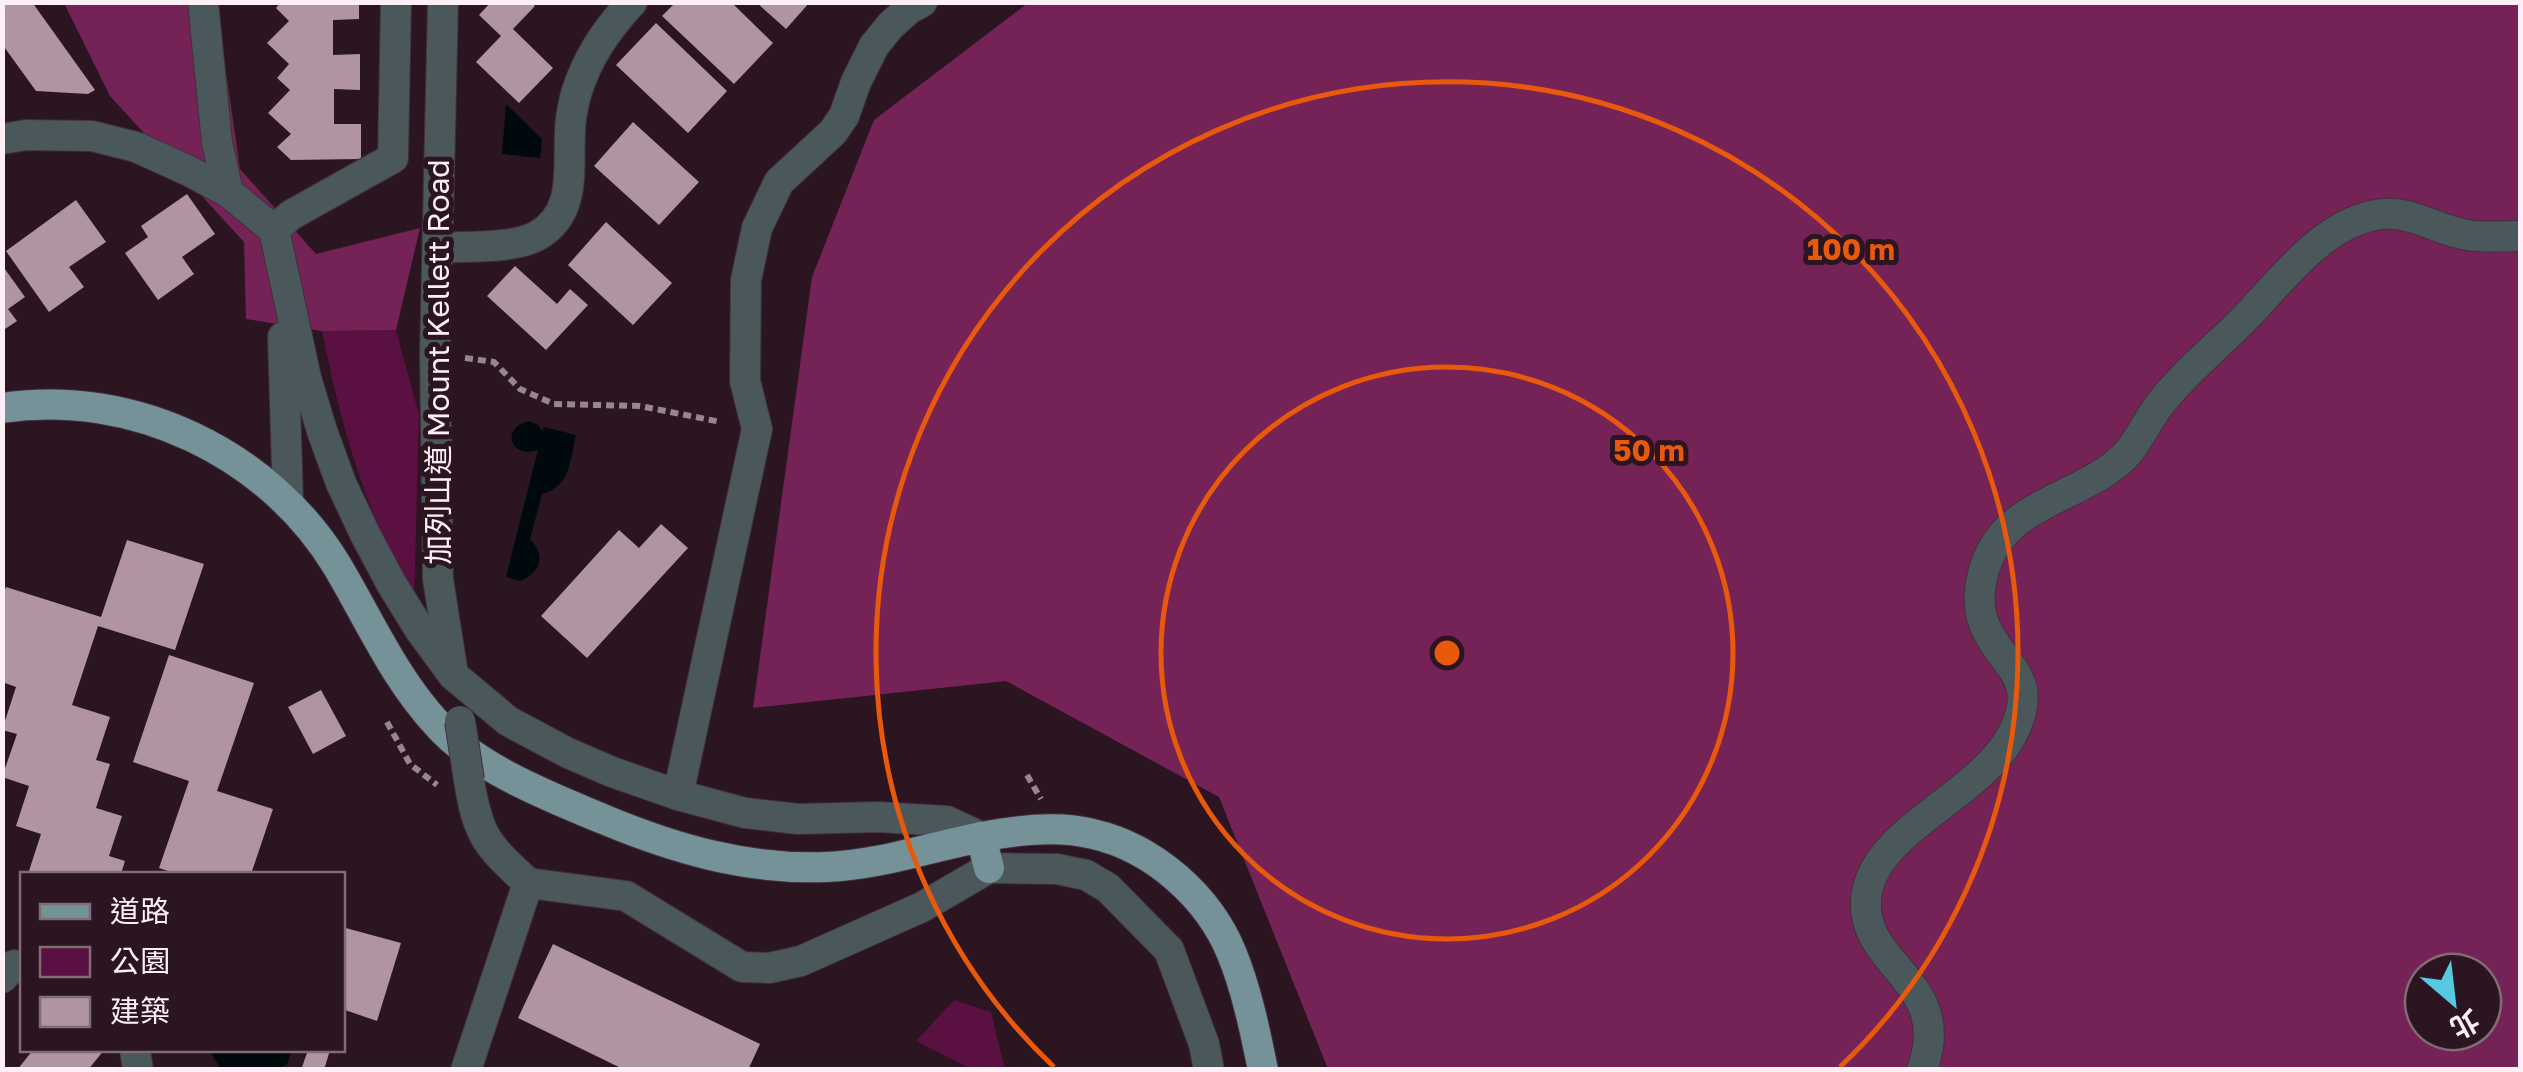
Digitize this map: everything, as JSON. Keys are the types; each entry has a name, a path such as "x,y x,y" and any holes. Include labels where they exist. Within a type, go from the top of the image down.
{"main road":[{"path":"2,408 50,404 116,410 147,418 214,448 252,472 288,501 312,530 384,650 440,728 486,764 562,802 673,846 759,864 826,867 862,864 1021,831 1090,833 1149,858 1175,877 1209,912 1232,954 1263,1070"},
{"path":"980,837 989,868"}],"street":[{"path":"203,2 216,142 228,192"},
{"path":"274,230 291,215 394,158 396,2"},
{"name":"加列山道 Mount Kellett Road","path":"443,2 435,352 438,578 474,812 482,834 497,854 528,883"},
{"path":"438,248 515,243 538,236 556,220 567,199 571,176 570,130 575,97 603,36 632,2"},
{"path":"678,795 756,430 746,381 746,280 757,228 779,182 833,132 844,116 874,46 900,18 922,2"},
{"path":"2,139 26,135 92,136 136,147 228,192 274,230 306,378 342,483 391,583 420,630 453,675 508,721 612,772 678,795 745,812 798,819 878,816 948,821 980,837"},
{"path":"1922,1070 1930,1037 1928,1016 1921,999 1876,939 1866,900 1875,870 1895,843 1986,770 2005,746 2020,717 2020,679 1987,630 1981,611 1984,572 2000,537 2019,518 2122,459 2151,414 2182,378 2312,250 2343,226 2367,216 2400,215 2467,235 2520,236"},
{"path":"284,269 288,501"},
{"path":"466,1070 528,883 626,896 742,967 768,968 801,960 922,907 989,868 1057,870 1086,875 1108,888 1169,950 1204,1044 1209,1070"}],"path":[{"path":"435,352 494,362 520,389 554,404 640,406 756,430"}],"green space":[{"path":"396,330 419,415 414,605 358,471 322,331"},
{"path":"954,1000 991,1012 1005,1069 971,1069 916,1041"}],"shaded area":[{"path":"64,3 216,3 240,169 316,254 420,228 396,330 322,331 246,319 244,242 110,96"},
{"path":"1028,3 2520,3 2520,1069 1328,1069 1219,797 1006,681 753,708 812,277 874,120"},
{"path":"506,104 542,139 540,158 502,154"},
{"path":"529,421 542,431 544,427 576,435 564,478 542,494 530,539 538,551 539,563 533,573 520,581 506,577 538,450 521,451 512,442 512,435 520,424"},
{"path":"210,1052 291,1052 287,1064 278,1069 221,1069"}],"building":[{"path":"2,2 32,2 95,90 88,94 36,91 2,44"},
{"path":"281,2 359,2 359,19 333,20 333,55 360,54 360,90 334,89 334,124 361,124 361,159 291,160 277,147 291,134 268,113 290,90 277,78 289,64 267,43 289,21 276,8"},
{"path":"491,2 531,2 535,6 513,29 553,68 519,103 476,62 501,36 479,15"},
{"path":"676,2 731,2 773,43 734,84 662,16"},
{"path":"756,2 810,2 786,29"},
{"path":"656,23 727,91 688,133 616,65"},
{"path":"633,122 699,182 659,225 594,166"},
{"path":"187,194 215,234 182,257 194,274 158,300 125,253 148,237 141,226"},
{"path":"76,200 106,242 69,267 84,287 49,312 6,251"},
{"path":"606,222 672,283 633,325 568,265"},
{"path":"2,265 25,297 8,309 17,321 2,331"},
{"path":"515,266 557,304 570,289 588,305 546,350 487,296"},
{"path":"661,524 688,548 587,658 541,616 619,530 639,548"},
{"path":"127,540 204,564 175,650 98,626 72,705 110,717 96,760 110,764 96,808 122,816 109,856 125,861 122,872 29,872 41,834 16,826 29,786 2,777 17,734 2,730 16,687 2,682 2,598 6,587 101,617"},
{"path":"169,655 254,683 217,791 273,809 252,872 171,872 159,868 189,781 133,762"},
{"path":"321,690 346,736 313,754 288,707"},
{"path":"345,928 401,943 377,1021 345,1010"},
{"path":"553,944 760,1044 748,1070 625,1070 518,1018"},
{"path":"31,1052 102,1052 88,1070 17,1070"},
{"path":"307,1052 329,1052 324,1070 301,1070"}]}
